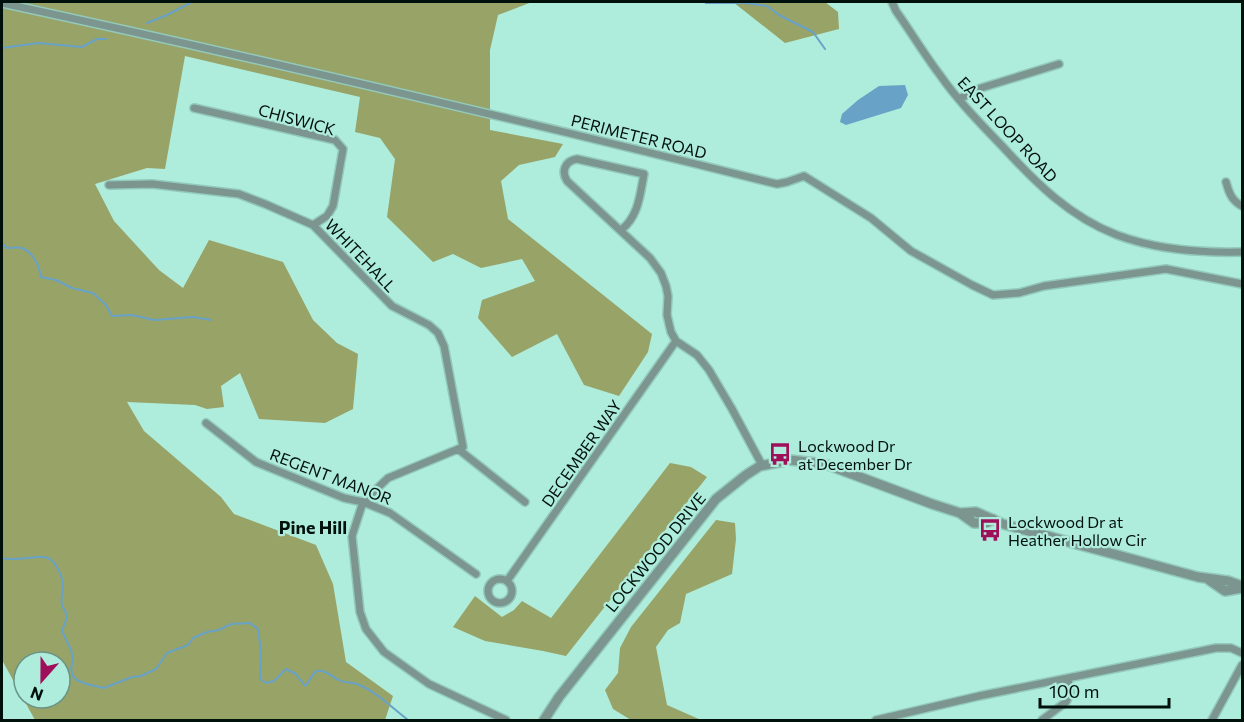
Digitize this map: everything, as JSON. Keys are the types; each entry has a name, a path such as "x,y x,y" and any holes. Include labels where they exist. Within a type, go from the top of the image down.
{"street":[{"name":"EAST LOOP ROAD","path":"892,2 941,77 959,99 1041,187 1073,212 1115,234 1144,244 1219,253 1242,252"},
{"name":"PERIMETER ROAD","path":"2,3 544,126 777,184 804,176 871,218 911,250 993,295 1019,293 1044,286 1166,269 1242,284"},
{"path":"959,99 981,88 1059,64"},
{"name":"CHISWICK","path":"194,108 335,140 343,149 333,206 327,216 313,225"},
{"path":"621,230 632,220 636,211 644,174 577,159 566,165 564,173 567,181 650,258 661,273 669,296 667,315 676,341 697,355 709,370 762,465"},
{"path":"1226,183 1230,196 1242,206"},
{"name":"WHITEHALL","path":"109,185 152,184 239,194 313,225 392,306 429,325 438,333 444,346 461,448"},
{"name":"DECEMBER WAY","path":"507,581 676,341"},
{"name":"REGENT MANOR","path":"206,423 256,462 344,498 363,502 390,513 476,574"},
{"path":"506,720 429,684 384,652 366,629 360,612 352,536 363,502 388,478 461,448 525,502"},
{"name":"LOCKWOOD DRIVE","path":"544,720 559,697 716,499 762,465 790,460 825,464 960,513 974,523 986,524 993,519 1003,524 1208,579 1225,591 1242,587"},
{"path":"876,720 979,696 1216,648 1231,648 1242,653"},
{"path":"1212,720 1242,665"},
{"path":"1042,720 1066,702 1070,694 1068,678"}],"green space":[{"path":"2,2 532,2 498,15 490,50 490,130 563,144 555,157 519,165 501,181 508,219 652,334 648,352 619,396 584,385 557,334 512,357 478,318 482,300 535,281 522,259 481,268 453,254 433,262 387,217 395,159 380,138 355,132 360,97 185,56 165,169 147,168 95,184 114,221 159,270 183,288 209,240 283,262 313,320 337,343 358,354 353,409 325,423 259,419 240,373 221,386 224,407 207,409 195,405 127,402 144,431 221,497 234,514 316,545 333,584 346,662 393,696 385,720 35,720 30,710 72,710 72,650 12,650 12,678 2,660"},
{"path":"733,2 825,2 838,12 839,29 785,43"},
{"path":"670,463 691,467 707,477 566,656 485,641 453,627 475,596 502,617 514,610 522,601 551,618"},
{"path":"716,520 735,523 736,539 732,574 686,594 680,623 668,630 656,647 667,705 701,720 631,720 613,709 605,690 618,673 620,648 631,627"}],"water":[{"path":"905,85 908,95 901,108 846,125 840,122 842,114 879,86"}],"waterway":[{"path":"147,23 192,2"},
{"path":"705,2 767,6 779,15 813,32 825,49"},
{"path":"2,48 38,43 82,47 97,39 106,39"},
{"path":"2,243 7,248 22,248 30,253 41,277 93,293 106,305 112,316 132,315 154,320 193,317 211,320"},
{"path":"2,558 44,557 56,566 63,583 62,602 67,617 62,631 71,650 73,660 71,669 73,676 86,684 104,688 132,677 141,676 156,669 167,653 188,645 193,638 231,624 250,623 258,629 261,651 260,679 266,683 274,681 286,669 296,674 305,686 315,672 323,671 341,681 357,684 371,691 408,720"}],"place":[{"name":"Lockwood Dr at December Dr","path":"780,454"},
{"name":"Lockwood Dr at Heather Hollow Cir","path":"990,530"}],"district":[{"name":"Pine Hill","path":"313,527"}]}
